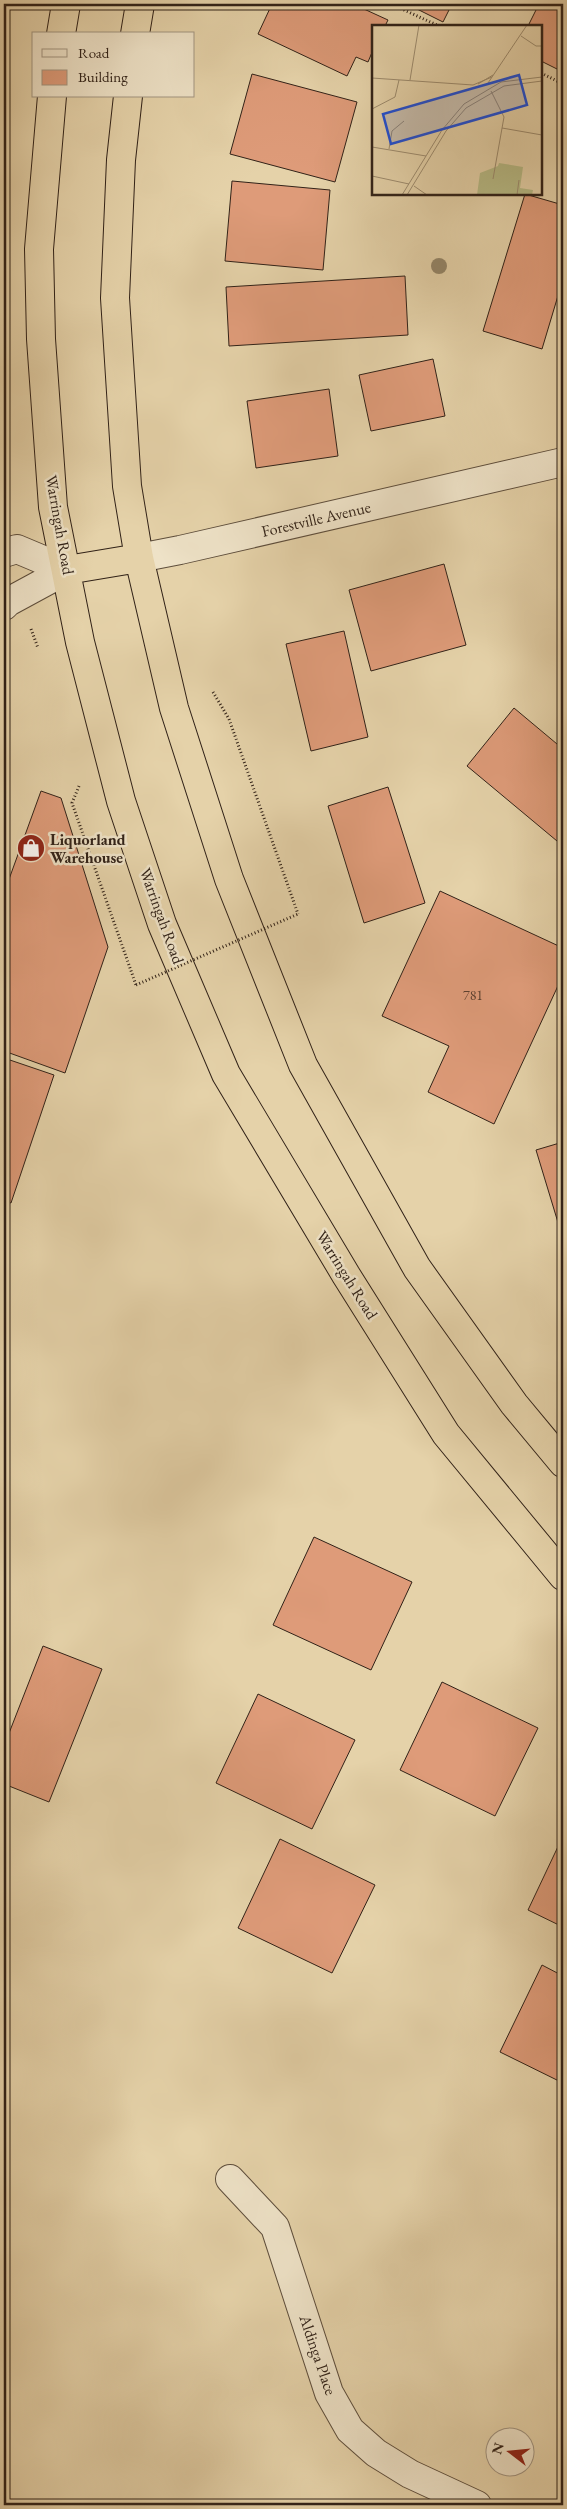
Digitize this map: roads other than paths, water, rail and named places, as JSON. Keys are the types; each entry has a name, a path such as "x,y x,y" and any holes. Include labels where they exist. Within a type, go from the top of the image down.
{"highway":[{"path":"61,32 66,4"},
{"path":"135,32 140,4"},
{"name":"Warringah Road","path":"52,98 39,249 41,339 53,506 80,642 121,801 162,924 226,1074 346,1274 446,1434 563,1576"},
{"path":"128,98 121,160 115,298 127,486 139,558 174,708 229,879 303,1065 417,1268 514,1404 563,1463"},
{"name":"Forestville Avenue","path":"67,570 139,558"}],"street":[{"name":"Forestville Avenue","path":"139,558 563,462"},
{"path":"4,553 17,549 67,570"},
{"path":"4,606 67,570"},
{"name":"Aldinga Place","path":"230,2179 275,2227 329,2393 350,2430 376,2453 410,2474 476,2505"}],"place":[{"name":"Liquorland Warehouse","path":"31,848"}]}
